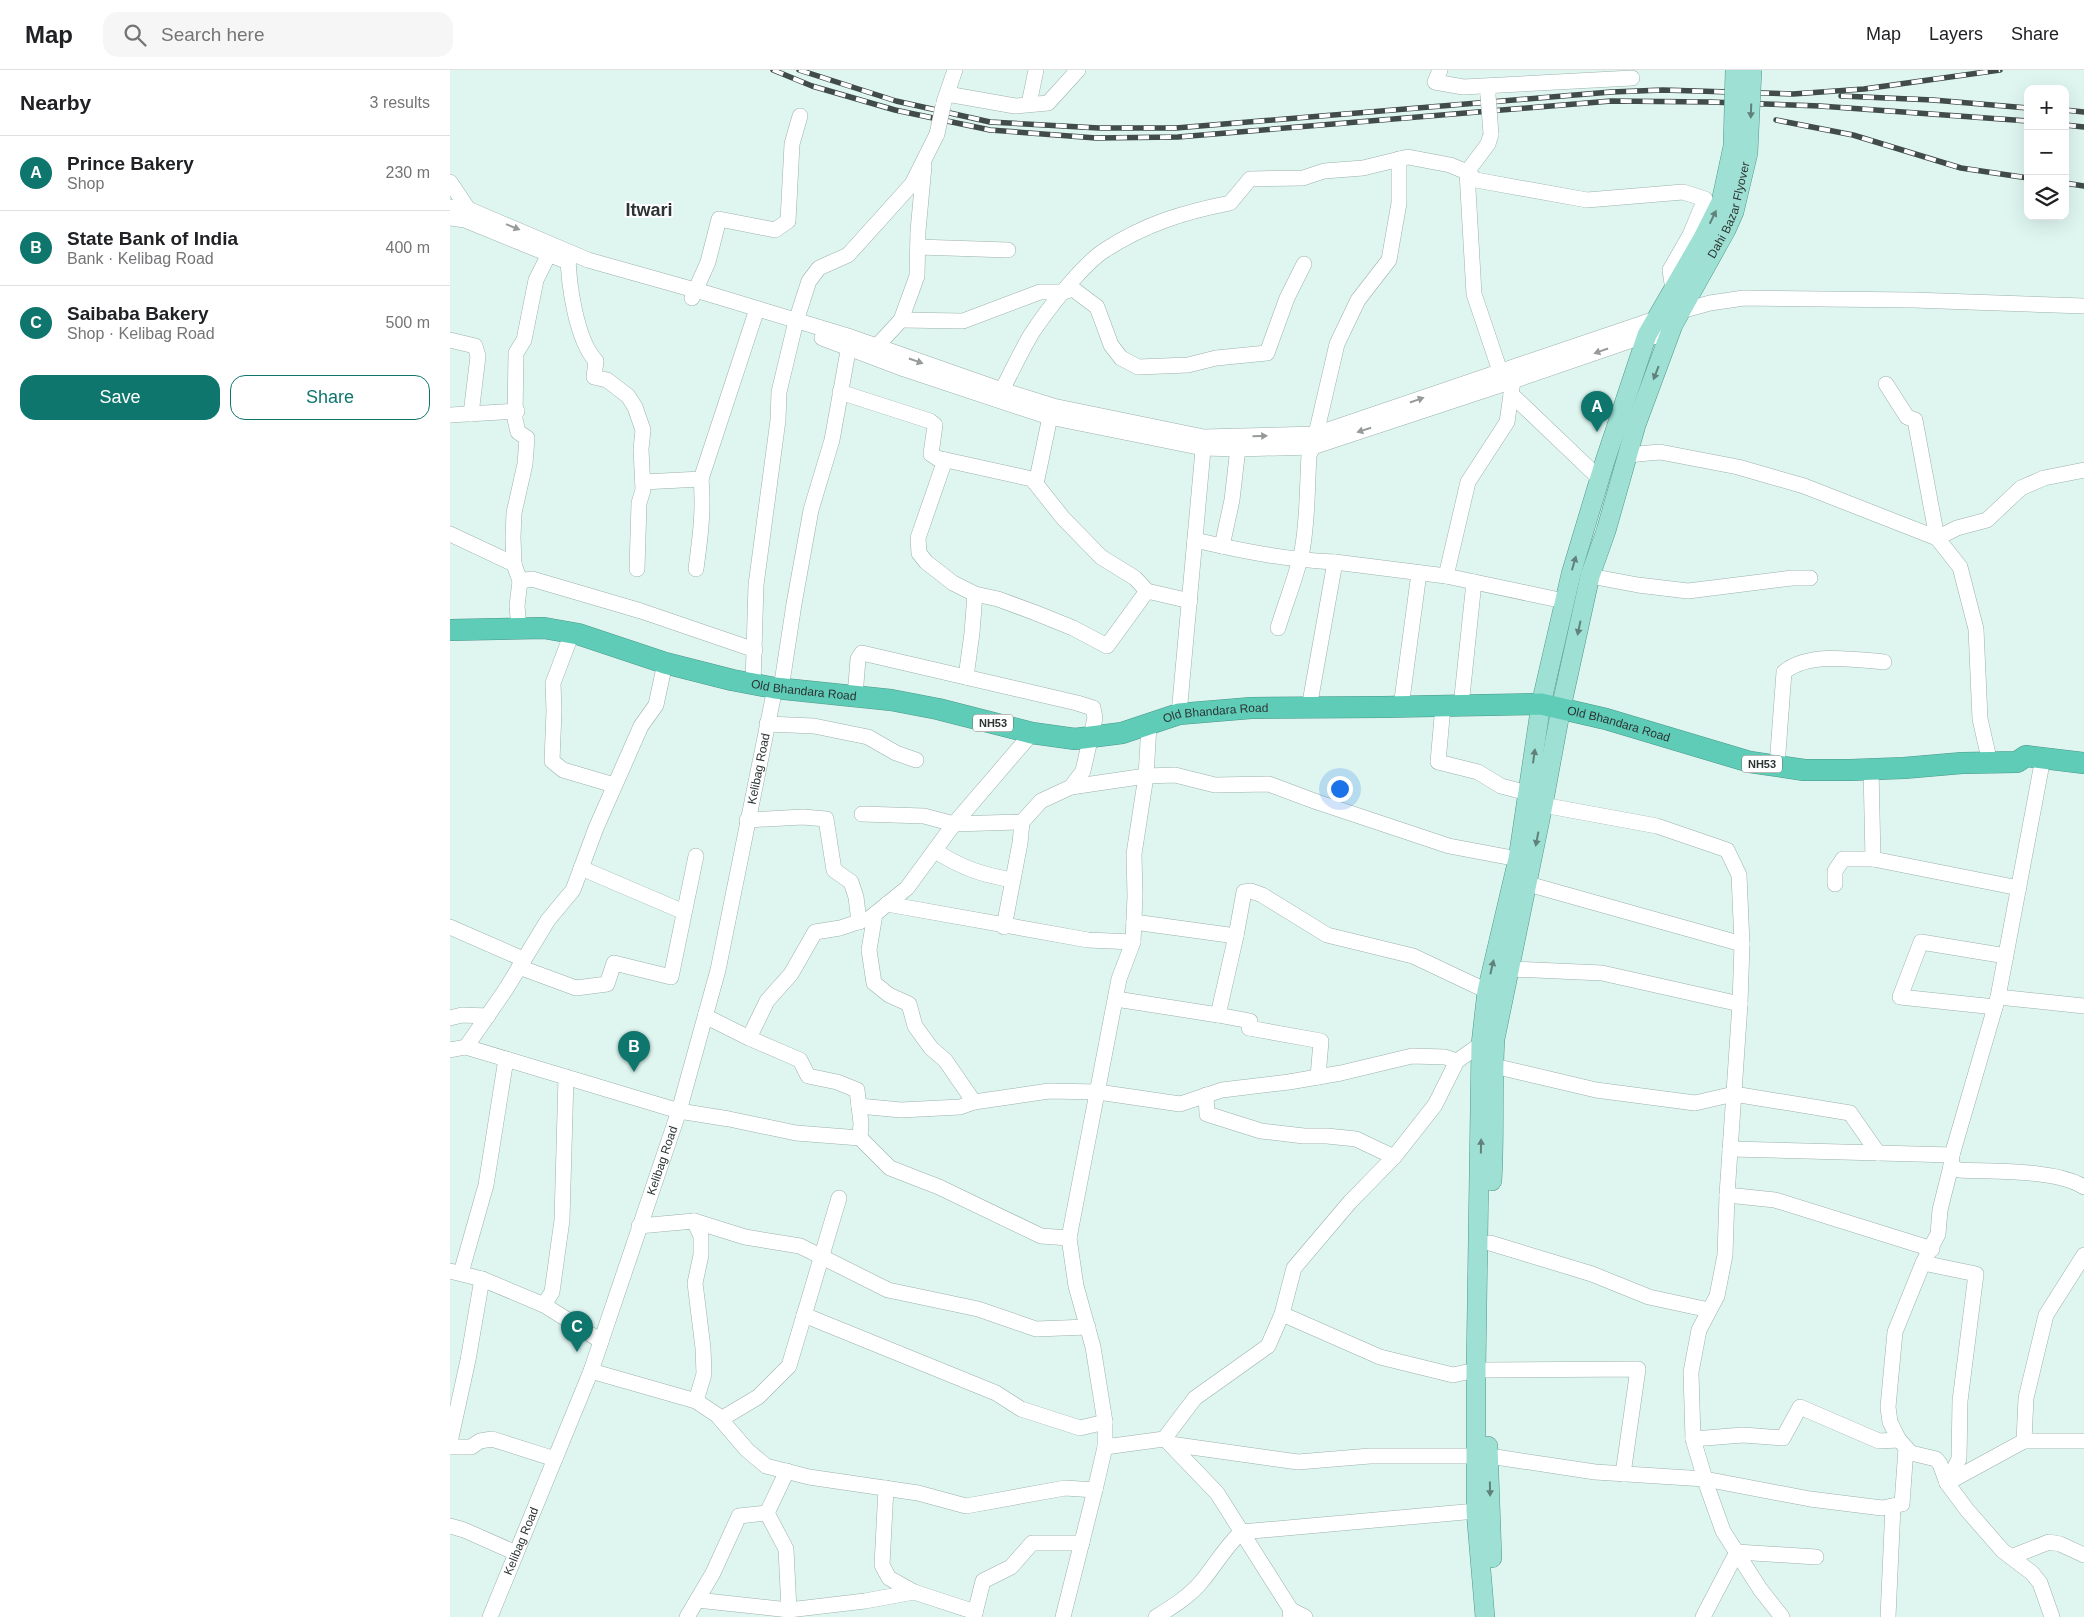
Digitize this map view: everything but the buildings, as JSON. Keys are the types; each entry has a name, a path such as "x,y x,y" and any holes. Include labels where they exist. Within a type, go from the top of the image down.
{"highway":[{"name":"Old Bhandara Road","path":"450,630 544,628 572,633 665,663 753,684 891,700 938,709 1032,734 1075,739 1122,733 1179,714 1251,708 1551,706 1750,762 1804,770 1871,769 1990,763"},
{"name":"NH53","path":"1990,763 2017,762 2025,770 2042,765 2084,763"},
{"name":"NH53","path":"2042,765 2084,776"}],"main road":[{"name":"Dahi Bazar Flyover","path":"1665,326 1682,284 1726,230 1734,212 1748,153 1747,72"},
{"path":"1481,1370 1490,1244 1495,1134 1494,1066 1488,1041 1510,970 1543,805 1551,706 1564,601 1599,478 1682,284"},
{"path":"1495,1617 1483,1456 1481,1370 1488,1041 1487,991 1518,859 1528,793 1551,706 1590,576 1606,531 1665,326"},
{"path":"1483,1456 1476,1511 1485,1617"}],"street":[{"path":"753,684 756,585 777,430 779,392 795,324 809,281 819,268 848,255 912,184 937,134 945,100 955,70"},
{"path":"1029,104 1036,70"},
{"path":"945,100 1015,106 1048,102 1078,70"},
{"path":"1440,70 1435,82 1488,90 1632,78"},
{"path":"1446,576 1468,482 1507,422 1507,380 1474,294 1467,172 1488,144 1492,134 1488,70"},
{"path":"693,294 708,262 720,219 775,230 788,221 792,144 800,116"},
{"path":"1002,390 1032,333 1063,292 1104,251 1157,222 1196,210 1230,204 1250,179 1303,178 1324,171 1363,168 1408,157 1450,165 1467,172 1476,180 1587,200 1682,192 1706,199 1690,234 1670,270 1682,284"},
{"path":"875,352 901,320 917,276 924,160"},
{"path":"1278,628 1291,594 1300,560 1306,526 1309,455 1315,441 1337,344 1358,300 1389,260 1399,203 1398,160"},
{"path":"450,182 461,216"},
{"path":"450,207 461,216 549,254 568,256"},
{"path":"461,216 568,256 590,270 655,283 756,312 1051,411 1203,442 1315,441 1507,380 1665,326 1710,303 1744,298 1913,300 2084,306"},
{"path":"918,247 1008,250"},
{"path":"519,629 517,606 520,581 514,564 514,513 525,464 527,438 518,432 515,419 517,411 516,352 524,340 536,280 549,254"},
{"path":"568,256 574,310 588,353 596,361 594,377 607,380 628,396 635,406 643,430 641,449 643,490 639,503 637,569"},
{"path":"901,320 963,322 1040,292 1063,292 1074,289 1097,307 1111,346 1121,358 1138,367 1188,365 1216,358 1267,353 1288,298 1304,264"},
{"path":"696,569 702,527 703,496 701,479 756,312"},
{"path":"450,340 475,346 478,356 471,414"},
{"name":"Kelibag Road","path":"490,1617 591,1372 679,1111 718,970 767,724 778,688 811,510 832,440 849,342"},
{"path":"875,352 1002,390 1051,411"},
{"path":"1507,380 1599,478"},
{"path":"1886,384 1906,416 1915,420 1937,538 1960,567 1976,629 1980,720 1990,763"},
{"path":"840,392 930,421 935,425 936,431 931,454 937,458 1032,479 1063,518 1101,557 1135,578 1147,592 1190,601"},
{"path":"450,415 517,411"},
{"path":"1036,484 1051,411"},
{"path":"1179,714 1203,442"},
{"path":"1222,546 1232,500 1239,443"},
{"path":"1627,455 1660,452 1738,467 1804,486 1937,538 1957,528 1987,520 2021,488 2044,478 2084,470"},
{"path":"945,460 918,538 919,553 926,562 953,583 975,594 998,599 1036,612 1074,628 1107,646 1147,592"},
{"path":"643,482 701,479"},
{"path":"450,534 514,564"},
{"path":"1195,540 1246,552 1300,560 1335,562 1446,576 1564,601"},
{"path":"1309,708 1335,562"},
{"path":"1401,707 1418,573"},
{"path":"1590,576 1638,585 1688,591 1792,578 1810,578"},
{"path":"520,581 532,579 641,612 755,650"},
{"path":"1474,582 1452,706 1438,762 1478,772 1501,786 1528,793"},
{"path":"966,677 975,594"},
{"path":"572,633 553,683 552,761 563,770 614,785"},
{"path":"855,696 858,659 862,653 1094,708 1095,718 1084,771 1071,787"},
{"path":"1777,766 1784,672 1794,664 1838,658 1884,662"},
{"path":"466,1047 488,1016 548,920 573,890 614,785 641,726 656,705 665,663"},
{"path":"767,724 814,726 868,737 896,753 916,760"},
{"path":"1063,1617 1105,1447 1105,1422 1093,1347 1076,1286 1069,1238 1119,980 1133,942 1134,854 1146,776 1149,725"},
{"path":"749,1038 767,1001 791,974 814,932 840,928 859,922 875,914 907,888 954,824 1032,734"},
{"path":"2042,765 1997,1002 1951,1161 1940,1210 1938,1234 1932,1249 1923,1263 1895,1332 1888,1407 1890,1422 1902,1444 1911,1453 1936,1459 1940,1464 1947,1483 1990,1537 2011,1558 2032,1573 2040,1583 2052,1617"},
{"path":"1871,769 1874,859"},
{"path":"1004,926 1020,843 1022,822 1041,801 1071,787 1146,776 1175,775 1215,784 1269,784 1449,846 1518,859"},
{"path":"1543,805 1657,826 1727,850 1739,875 1742,944 1740,1004 1727,1195 1725,1255 1717,1296 1699,1330 1691,1372 1693,1439 1723,1531 1760,1589 1782,1617"},
{"path":"862,814 924,816 954,824 1022,822"},
{"path":"748,820 803,817 826,818 834,870 852,882 859,922"},
{"path":"935,851 961,867 989,876 1012,880"},
{"path":"450,927 576,988 607,984 614,963 671,977 696,856"},
{"path":"1835,884 1835,871 1843,859 1874,859 2019,888"},
{"path":"581,868 684,912"},
{"path":"1528,884 1742,944"},
{"path":"1218,1015 1244,892 1251,891 1262,895 1327,935 1413,956 1487,991"},
{"path":"887,904 1088,940 1133,942"},
{"path":"875,914 869,950 874,983 889,995 909,1004 915,1026 931,1048 945,1060 974,1102"},
{"path":"1134,922 1236,936"},
{"path":"2006,956 1921,942 1900,997 2084,1006"},
{"path":"1510,970 1602,973 1740,1004"},
{"path":"1116,999 1250,1021 1249,1028 1322,1041 1318,1077"},
{"path":"706,1013 709,1018 800,1060 808,1076 837,1082 857,1090 861,1122 860,1138"},
{"path":"450,1018 462,1015 488,1016"},
{"path":"1167,1441 1195,1398 1268,1346 1282,1314 1294,1268 1350,1202 1394,1157 1435,1105 1457,1061 1488,1041"},
{"path":"450,1050 466,1047 679,1111 796,1133 860,1138 890,1168 939,1187 1041,1236 1069,1238"},
{"path":"859,1106 901,1110 960,1107 974,1102 1049,1091 1098,1092 1180,1104 1222,1090 1318,1077 1412,1056 1444,1057 1457,1061"},
{"path":"506,1059 486,1185 455,1272 482,1279 544,1305 601,1341"},
{"path":"1494,1066 1596,1090 1695,1103 1734,1094 1850,1113 1878,1153"},
{"path":"544,1305 552,1292 562,1220 566,1077"},
{"path":"1206,1095 1207,1114 1261,1131 1356,1139 1394,1157"},
{"path":"1730,1149 1878,1153 1951,1161 1959,1170 2051,1176 2084,1187"},
{"path":"1727,1195 1775,1200 1932,1249"},
{"path":"721,1419 758,1397 789,1366 839,1198"},
{"path":"640,1226 694,1221 745,1237 800,1246 888,1290 978,1309 1036,1329 1088,1328"},
{"path":"694,1221 702,1236 702,1255 695,1284 703,1348 704,1374 696,1401"},
{"path":"1490,1244 1592,1274 1649,1297 1709,1310"},
{"path":"2024,1441 2026,1398 2046,1315 2084,1255"},
{"path":"1923,1263 1976,1274 1960,1401 1959,1460 1947,1483"},
{"path":"450,1442 468,1360 482,1279"},
{"path":"1282,1314 1380,1357 1453,1375 1481,1370 1638,1369 1623,1474"},
{"path":"804,1315 996,1393 1021,1409 1080,1428 1105,1422"},
{"path":"591,1372 696,1401 721,1419 747,1450 766,1466 810,1477 918,1493 966,1506 1065,1488 1095,1490"},
{"path":"1693,1439 1743,1435 1784,1438 1800,1407 1879,1441 1902,1444"},
{"path":"450,1447 471,1447 480,1441 492,1439 555,1459"},
{"path":"1167,1441 1217,1493 1290,1614 1305,1617"},
{"path":"1105,1447 1167,1441 1298,1462 1370,1456 1483,1456 1595,1472 1705,1480 1810,1499 1882,1508 1902,1504 1902,1444"},
{"path":"1947,1483 2024,1441 2084,1441"},
{"path":"767,1514 787,1471"},
{"path":"886,1488 882,1564 889,1578 914,1592 975,1615 982,1581 1012,1567 1032,1543 1082,1543"},
{"path":"1888,1617 1893,1506"},
{"path":"1156,1617 1178,1603 1201,1582 1225,1548 1241,1532 1476,1511"},
{"path":"687,1617 713,1573 739,1516 767,1514"},
{"path":"767,1514 786,1549 790,1610"},
{"path":"450,1526 516,1553"},
{"path":"2011,1558 2049,1542 2060,1544 2084,1555"},
{"path":"1736,1552 1816,1557"},
{"path":"1702,1617 1736,1552"},
{"path":"697,1600 790,1610 865,1601 914,1592"}],"railway":[{"path":"773,70 812,86 895,110 990,130 1096,138 1178,137 1611,101 1820,106 2024,121"},
{"path":"799,70 896,101 990,122 1099,128 1176,128 1611,92 1663,90 1793,94 1864,89 2000,70"},
{"path":"1841,96 1933,100 2024,108"},
{"path":"2069,110 2084,112"},
{"path":"1776,120 1853,135 1961,168 2024,177"},
{"path":"2069,125 2084,127"},
{"path":"2069,184 2084,186"}],"place":[{"name":"Prince Bakery","path":"1597,432"},
{"name":"State Bank of India","path":"634,1072"},
{"name":"Saibaba Bakery","path":"577,1352"}],"district":[{"name":"Itwari","path":"649,210"}]}
